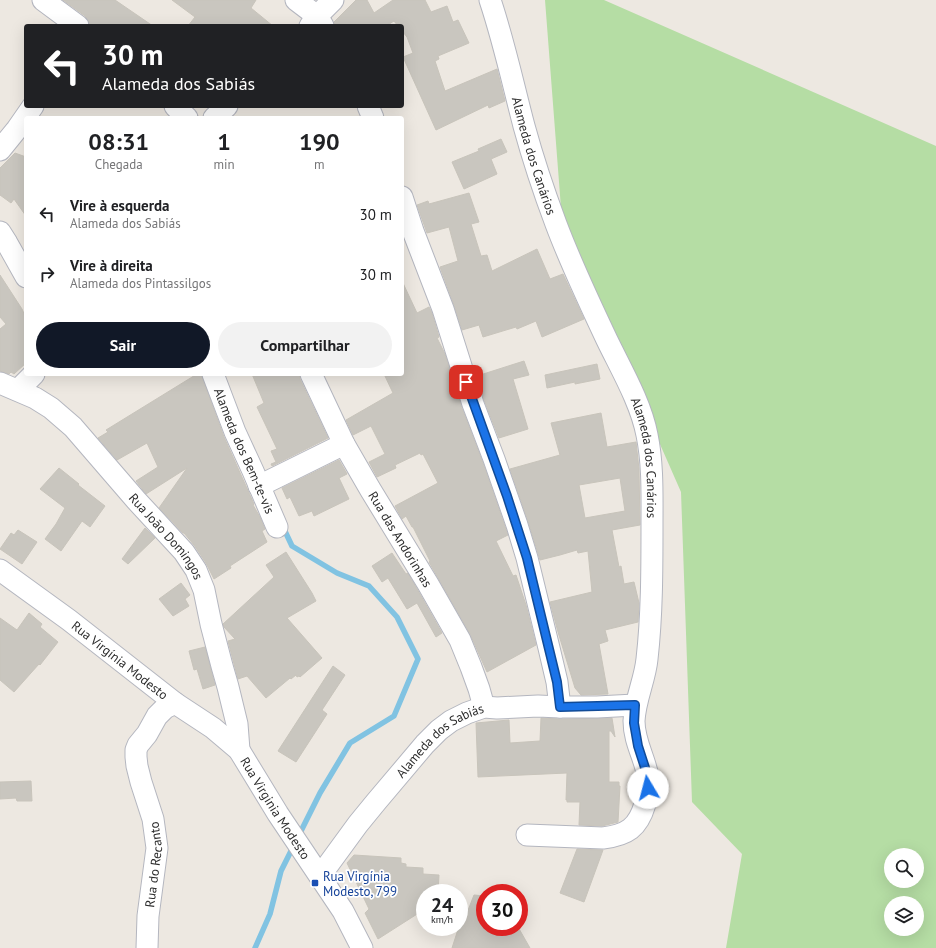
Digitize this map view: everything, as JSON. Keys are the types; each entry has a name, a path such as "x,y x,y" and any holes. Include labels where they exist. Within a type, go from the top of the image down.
{"street":[{"path":"43,0 75,24"},
{"path":"296,0 317,23 333,0"},
{"name":"Alameda dos Canários","path":"490,0 502,38 524,126 552,212 595,314 643,417 650,458 652,494 652,563 649,642 646,669 635,705 634,723 638,746 648,777 647,798 642,813 634,826 616,836 604,838 527,834"},
{"path":"177,108 185,116"},
{"path":"216,116 225,108"},
{"path":"0,150 22,132"},
{"path":"404,203 443,309 473,404 517,525 527,558 557,682 560,707"},
{"path":"0,232 24,273"},
{"path":"9,387 30,376"},
{"name":"Alameda dos Bem-te-vis","path":"214,376 235,432 277,527"},
{"name":"Rua das Andorinhas","path":"312,376 344,444 460,640 480,689 484,707"},
{"name":"Rua João Domingos","path":"9,387 35,398 52,408 73,427 136,500 184,552 196,570 204,590 211,624 237,724 239,750"},
{"path":"259,486 344,444"},
{"name":"Rua Virgínia Modesto","path":"0,570 70,620 175,703 214,728 239,750"},
{"name":"Rua do Recanto","path":"147,948 148,916 157,848 153,819 137,766 136,750 157,716 165,708 175,703"},
{"name":"Alameda dos Sabiás","path":"320,876 372,807 425,744 438,730 451,721 484,707 635,705"},
{"name":"Rua Virginia Modesto","path":"239,750 278,814 343,911 362,948"}],"green space":[{"path":"545,0 604,0 936,146 936,948 726,948 742,854 692,802 681,492 562,221"}],"building":[{"path":"63,0 115,0 150,24 91,24 85,16"},
{"path":"172,0 256,0 251,8 271,24 190,24 195,17"},
{"path":"356,0 367,0 374,13 393,0 425,0 431,12 447,6 453,22 458,20 469,43 438,56 439,59 435,61 445,91 497,69 505,101 489,108 488,105 436,130 404,59 404,57 413,53 407,37 404,33 404,24 396,24 394,21 389,24 334,24 334,22"},
{"path":"501,139 507,152 491,159 497,174 464,189 452,162 479,151 478,149"},
{"path":"15,153 24,156 24,213 14,199 11,203 0,195 0,168"},
{"path":"469,193 479,222 471,224 481,256 487,255 492,271 537,249 550,279 563,274 584,319 542,337 536,321 517,329 516,327 483,337 479,325 462,330 440,267 458,261 449,227 427,233 417,205 428,201 429,204"},
{"path":"0,275 24,314 24,365 14,374 11,372 9,374 0,371 0,329 6,324 0,317"},
{"path":"404,285 417,313 429,307 432,313 439,337 437,338 445,354 462,408 508,535 496,541 513,576 516,575 526,605 536,645 487,672 470,634 429,562 430,561 413,527 406,516 402,519 395,506 438,483 423,454 421,455 420,453 395,465 396,468 377,477 369,462 385,454 371,426 353,435 346,420 393,393 385,376 404,376"},
{"path":"524,361 529,375 513,379 528,429 499,438 484,400 477,376"},
{"path":"597,364 600,379 575,384 575,382 547,388 545,375"},
{"path":"194,376 201,376 224,437 265,529 262,531 267,542 230,566 231,568 214,579 206,563 194,545 159,508 187,468 146,494 136,481 158,467 147,443 117,460 98,438 108,432 106,430"},
{"path":"253,376 299,376 328,438 272,466 271,464 276,462 271,451 277,449 257,407 264,403"},
{"path":"601,413 607,447 636,442 639,469 640,525 612,530 624,584 634,582 639,603 638,622 605,630 608,641 599,644 608,694 581,695 575,688 550,602 592,592 588,551 578,553 577,550 540,560 510,469 560,455 551,423","holes":["620,478 625,511 585,518 579,485"]},
{"path":"339,460 347,474 339,478 349,499 314,516 312,511 299,516 290,497 287,499 282,488"},
{"path":"59,468 105,506 90,527 82,521 61,551 45,539 65,508 40,489"},
{"path":"145,528 155,538 128,564 122,559"},
{"path":"18,530 37,542 22,564 0,549 11,533 14,535"},
{"path":"286,552 316,601 287,618 322,658 300,677 297,677 296,675 291,679 290,678 266,698 247,676 238,679 228,641 235,639 223,624 274,577 266,565"},
{"path":"392,553 406,574 408,573 442,633 436,637 417,603 407,609 388,578 382,582 372,566"},
{"path":"181,583 190,595 185,599 189,606 173,616 159,599"},
{"path":"29,613 42,624 40,627 58,642 40,665 39,664 14,692 0,680 0,618 17,630"},
{"path":"205,647 215,685 203,689 197,669 194,670 189,651"},
{"path":"333,666 345,675 322,710 327,714 296,762 278,751"},
{"path":"541,718 612,718 615,737 611,731 609,731 609,782 619,782 620,786 618,822 602,826 579,825 580,802 567,802 566,800 567,773 478,777 476,723 509,720 510,743 540,741"},
{"path":"31,781 32,801 17,801 16,798 0,799 0,782"},
{"path":"577,849 603,850 584,902 560,893"},
{"path":"354,855 401,858 401,863 406,864 406,867 423,868 423,874 439,875 438,884 416,884 416,915 378,939 365,913 369,909 347,863"},
{"path":"474,895 476,895 476,936 523,936 530,948 452,948 456,936 468,936 468,910"}],"waterway":[{"path":"283,527 292,546 337,573 369,586 397,617 418,659 394,716 350,743 320,793 299,835"},
{"path":"255,948 270,914 281,871 294,845"}],"place":[{"name":"Rua Virgínia Modesto, 799","path":"315,883"}],"route":[{"path":"466,382 507,496 527,558 557,682 560,707 635,705 634,723 638,746 648,777 648,788"}]}
